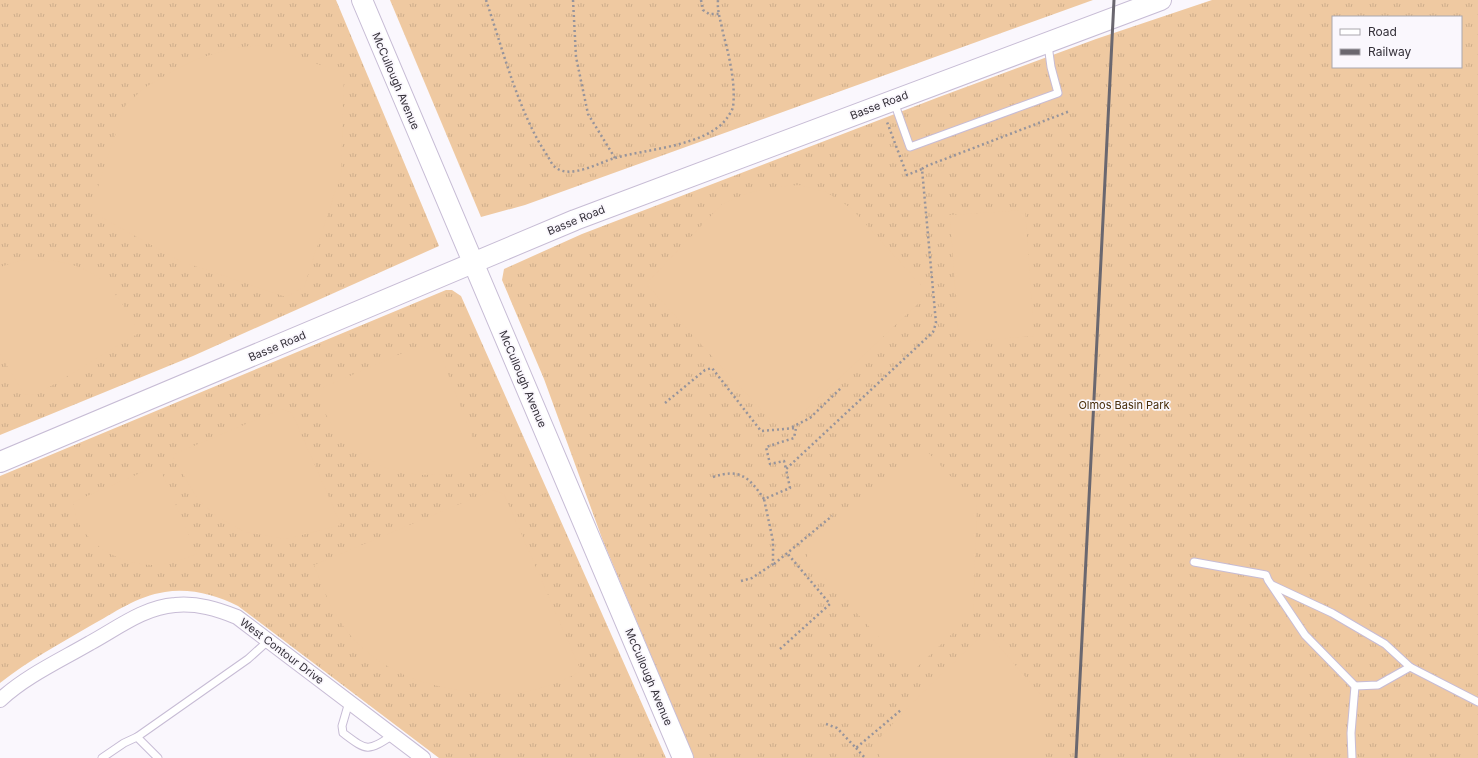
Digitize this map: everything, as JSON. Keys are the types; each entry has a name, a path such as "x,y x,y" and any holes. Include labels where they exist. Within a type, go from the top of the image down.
{"main road":[{"name":"McCullough Avenue","path":"362,0 683,758"},
{"name":"Basse Road","path":"0,462 575,220 1161,0"}],"street":[{"name":"West Contour Drive","path":"0,700 29,678 143,614 174,605 196,604 217,609 237,617 423,758"}],"lane":[{"path":"893,100 910,147 1058,93 1051,67 1047,42"},
{"path":"1194,562 1266,575 1305,635 1355,686 1378,685 1410,667"},
{"path":"1272,585 1332,613 1385,644 1410,667 1478,702"},
{"path":"102,758 124,742 137,737 248,659 268,641"},
{"path":"1352,758 1351,733 1355,686"},
{"path":"349,702 342,726 343,733 362,747 370,748 377,746 393,735"},
{"path":"137,737 158,758"}],"path":[{"path":"486,0 530,124 541,147 555,168 568,172 587,168 615,158 661,150 694,140 722,125 733,109 732,82 719,14 718,0"},
{"path":"573,0 576,57 588,114 615,158"},
{"path":"701,0 703,10 709,14 719,14"},
{"path":"887,122 907,176 924,167 1070,112"},
{"path":"786,469 933,332 936,323 922,169"},
{"path":"666,403 705,370 712,368 761,431 796,428 794,438 766,447 770,464 784,461 790,488 764,499"},
{"path":"790,429 810,418 841,388"},
{"path":"713,476 725,472 742,474 755,485 764,499 773,540 773,564"},
{"path":"741,581 752,578 773,564 832,516"},
{"path":"780,649 830,604 787,553"},
{"path":"856,748 901,710"},
{"path":"826,724 837,728 865,758"}],"green space":[{"path":"0,0 336,0 439,246 193,356 0,435"},
{"path":"390,0 1093,0 525,205 481,217"},
{"name":"Olmos Basin Park","path":"1212,0 1478,0 1478,758 694,758 603,541 544,379 502,280 504,269 582,234 939,97 1096,39"},
{"path":"260,45 344,73 341,174 304,287 286,297 180,261 90,211 125,106 144,88 197,59 232,48"},
{"path":"799,185 826,192 851,208 922,286 922,300 792,423 773,423 646,284 722,204 748,193 773,187"},
{"path":"1025,210 1034,336 959,342 950,215"},
{"path":"39,259 76,266 101,280 111,289 120,301 139,333 36,395 24,394 0,354 0,267 19,261"},
{"path":"446,290 452,290 461,296 666,758 439,758 238,606 203,593 184,591 165,592 135,601 44,653 0,683 0,476"},
{"path":"419,346 440,353 483,465 456,474 418,475 382,467 359,452 332,425 321,406 315,391"},
{"path":"282,409 292,413 341,525 286,539 245,532 219,518 198,500 172,455"},
{"path":"922,446 977,504 973,614 911,673 807,558 808,546"},
{"path":"152,468 162,473 197,554 176,561 155,565 144,565 121,559 99,547 90,539 77,520 73,502"},
{"path":"493,490 504,494 581,671 545,687 526,692 503,694 456,690 422,682 390,668 362,648 338,619 314,565"},
{"path":"986,631 1041,695 1041,758 880,758 877,741 909,706"}],"railway":[{"path":"1076,758 1114,0"}]}
